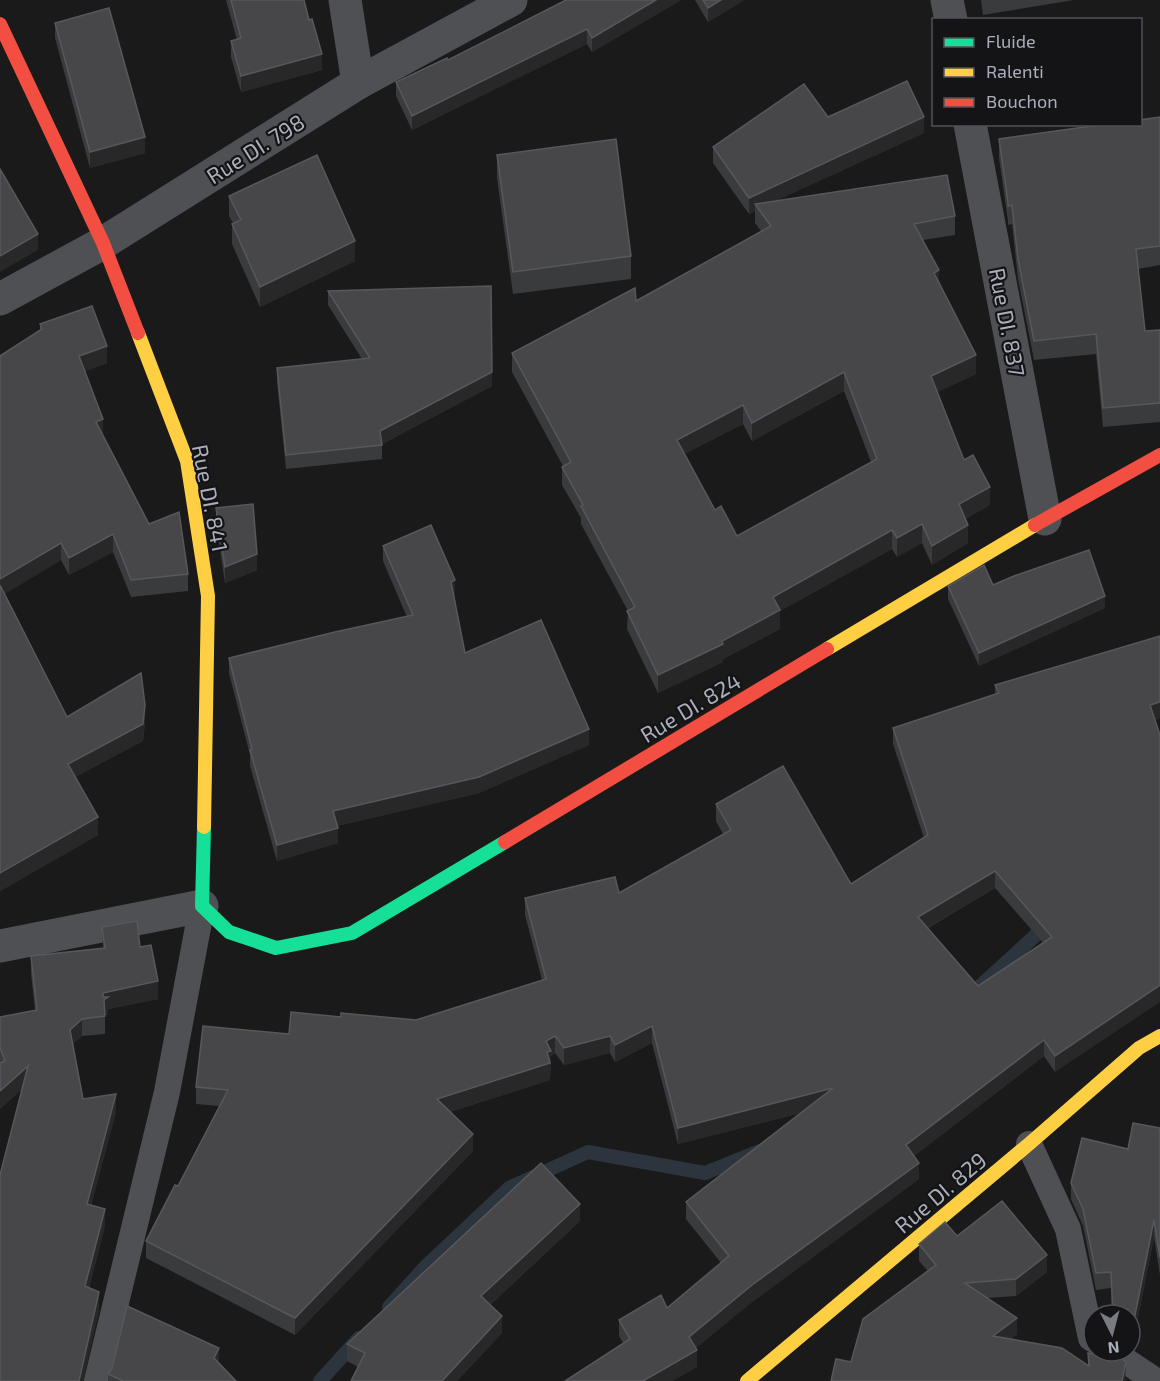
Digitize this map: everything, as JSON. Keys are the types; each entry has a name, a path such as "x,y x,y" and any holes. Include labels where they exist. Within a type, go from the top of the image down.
{"street":[{"path":"345,0 358,82"},
{"name":"Rue DI. 798","path":"0,299 104,243 358,82 511,0"},
{"path":"947,0 951,18"},
{"name":"Rue DI. 841","path":"0,24 104,243 187,461 208,608 202,906"},
{"name":"Rue DI. 837","path":"970,126 1045,519"},
{"name":"Rue DI. 824","path":"202,906 229,932 276,948 352,933 1045,519 1160,455"},
{"path":"0,946 202,906"},
{"name":"Rue DI. 829","path":"747,1381 1029,1144 1139,1048 1160,1036"}],"lane":[{"path":"97,1381 167,1092 202,906"},
{"path":"1029,1144 1068,1229 1084,1303"},
{"path":"1129,1363 1156,1381"}],"building":[{"path":"231,0 304,0 322,54 241,76 231,41 241,38"},
{"path":"566,0 656,0 592,38 587,29 412,116 396,82 447,58 448,60"},
{"path":"703,0 721,0 708,8"},
{"path":"109,8 145,137 90,152 55,23"},
{"path":"907,81 924,117 749,198 713,147 804,84 828,117"},
{"path":"1160,117 1160,246 1136,249 1145,331 1160,330 1160,403 1103,408 1096,334 1034,341 1018,259 1012,205 1008,206 999,139 1092,126 1142,126 1142,120"},
{"path":"616,139 631,256 513,272 497,155"},
{"path":"317,155 355,241 260,287 232,224 241,220 229,196"},
{"path":"0,169 38,234 0,256"},
{"path":"947,175 955,216 914,224 939,270 934,273 976,355 931,376 964,460 973,455 990,487 959,504 968,525 932,546 922,524 897,538 892,530 773,597 780,610 722,641 723,644 658,675 627,611 635,607 562,467 571,462 512,353 635,288 636,301 771,226 755,204","holes":["844,372 877,459 737,536 721,506 715,510 677,440 743,405 752,423"]},
{"path":"491,286 492,372 380,431 382,445 286,455 277,368 370,358 328,291"},
{"path":"92,306 107,346 79,356 103,419 96,422 149,524 179,512 188,574 131,580 113,534 69,558 61,543 0,579 0,356 42,329 40,324"},
{"path":"253,504 257,554 225,567 216,508"},
{"path":"431,525 455,580 451,582 465,653 541,620 589,729 479,777 333,811 338,828 277,845 250,750 252,749 229,658 413,615 383,546"},
{"path":"1089,550 1105,596 979,653 948,586 984,565 993,585"},
{"path":"0,585 67,717 141,673 145,705 143,724 68,764 98,817 0,873"},
{"path":"1160,636 1160,702 1150,705 1160,735 1160,985 1055,1056 1044,1040 906,1145 919,1163 752,1285 689,1337 697,1350 643,1381 565,1381 630,1339 619,1320 661,1295 667,1308 729,1256 686,1202 833,1088 678,1128 652,1026 615,1045 610,1036 564,1048 555,1036 546,1041 551,1051 547,1052 550,1063 437,1099 473,1134 295,1318 146,1241 175,1185 178,1186 228,1090 196,1087 203,1026 289,1034 291,1012 341,1017 341,1013 416,1020 546,979 525,898 615,877 619,893 731,830 716,804 783,766 851,884 928,835 893,728 999,693 995,685","holes":["995,871 1052,937 978,986 918,917"]},
{"path":"137,921 140,947 151,945 158,981 103,993 103,997 108,997 104,1000 105,1016 82,1019 70,1030 83,1099 116,1094 87,1204 105,1209 85,1286 99,1292 79,1381 0,1381 0,1175 28,1066 0,1091 0,1063 5,1061 0,1048 0,1017 37,1010 31,956 105,948 102,927"},
{"path":"1133,1123 1160,1128 1160,1258 1154,1220 1137,1303 1112,1303 1111,1272 1096,1273 1083,1209 1071,1183 1082,1138 1128,1149"},
{"path":"541,1163 580,1204 481,1296 502,1316 442,1381 351,1381 365,1353 347,1344"},
{"path":"1002,1201 1047,1255 1016,1279 965,1283 1017,1318 993,1336 1062,1348 1089,1366 1089,1363 1126,1363 1122,1381 831,1381 836,1359 851,1362 863,1319 936,1265 919,1244 945,1222 957,1236"},
{"path":"127,1306 219,1348 214,1358 236,1381 123,1381 108,1374 112,1368"}],"waterway":[{"path":"976,990 1048,924"},
{"path":"389,1307 426,1266 509,1188 588,1152 705,1173 760,1151"},
{"path":"320,1381 359,1338"}],"traffic: fast":[{"path":"204,827 202,906 229,932 276,948 352,933 505,842"}],"traffic: slow":[{"path":"138,333 187,461 208,596 204,827"},
{"path":"827,649 1035,525"},
{"path":"747,1381 1029,1144 1139,1048 1160,1036"}],"traffic: jam":[{"path":"0,24 103,243 138,333"},
{"path":"1035,525 1160,455"},
{"path":"505,842 827,649"}]}
